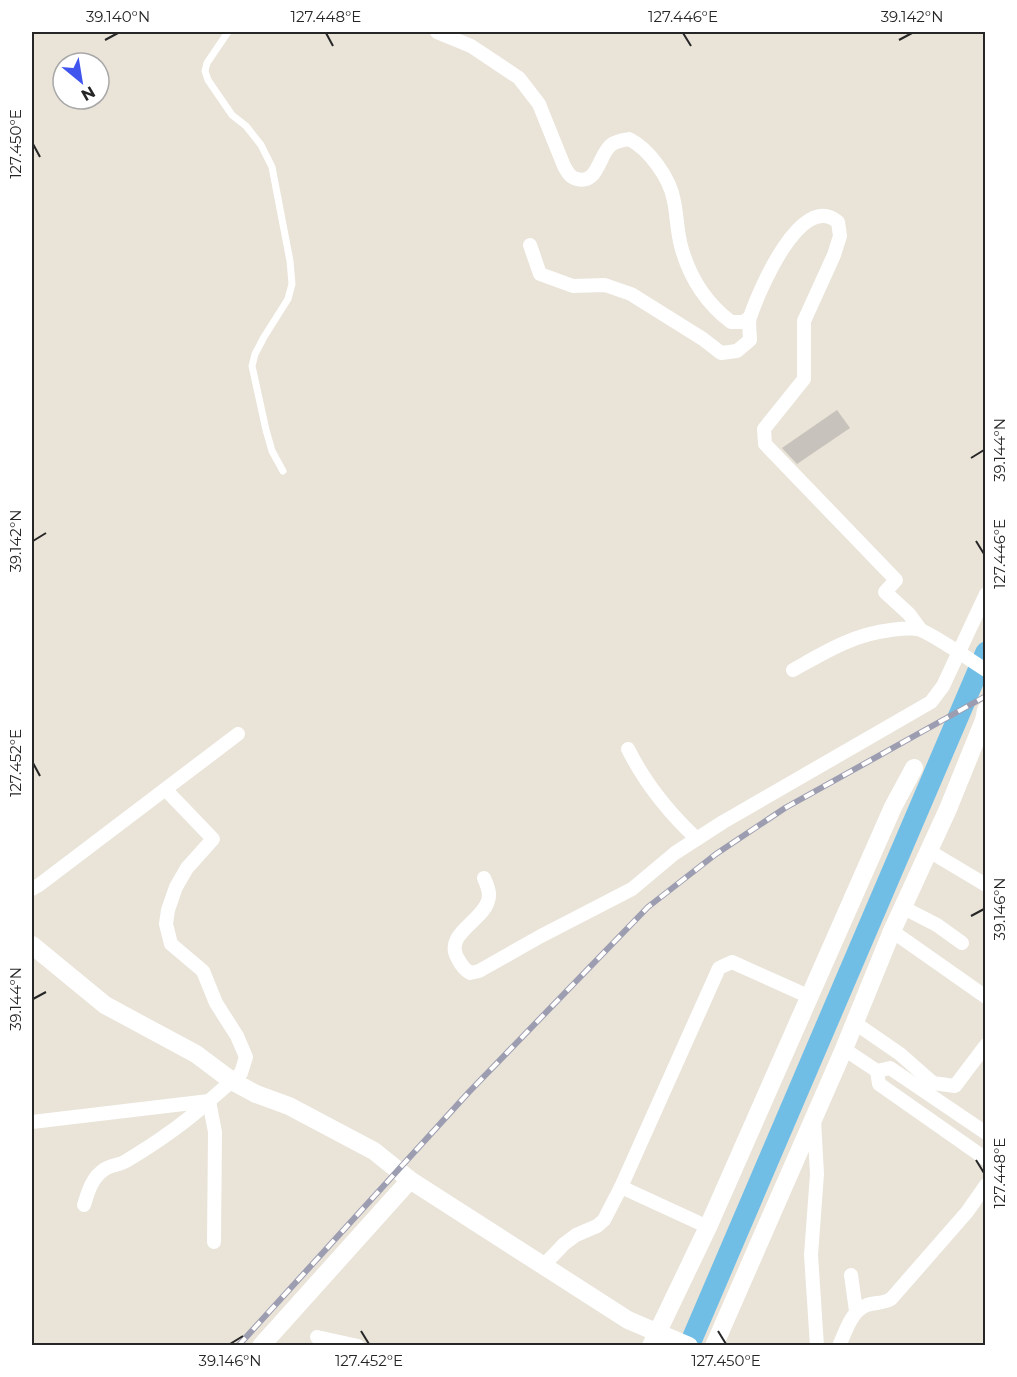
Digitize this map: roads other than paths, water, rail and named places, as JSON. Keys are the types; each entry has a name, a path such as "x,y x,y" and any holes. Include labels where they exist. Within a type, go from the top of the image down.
{"street":[{"path":"437,32 471,46 519,78 539,104 564,166 569,175 575,179 582,180 590,177 611,145 630,139 651,155 672,192 681,244 694,280 708,300 731,322 743,322 749,318"},
{"path":"530,245 540,274 573,286 604,285 631,294 703,339 721,353 738,351 750,340 749,318 777,257 794,233 813,217 824,215 838,222 840,236 834,255 804,321 804,379 764,429 765,444 896,580 885,592 909,614 920,629 984,670"},
{"path":"484,878 489,900 482,911 455,939 454,953 463,969 470,973 479,971 632,889 697,839 931,702 944,686 960,655 986,594"},
{"path":"793,670 836,645 854,638 875,632 920,629"},
{"path":"714,1346 929,851 984,720 986,710"},
{"path":"32,889 238,734"},
{"path":"628,749 655,795 697,839"},
{"path":"658,1338 893,807 914,768"},
{"path":"84,1205 92,1183 105,1170 123,1163 188,1120 241,1073 246,1057 237,1036 216,1003 203,971 171,944 166,924 168,909 176,887 187,868 213,839 166,790"},
{"path":"929,851 986,885"},
{"path":"904,908 937,925 962,943"},
{"path":"892,932 986,997"},
{"path":"32,945 105,1005 196,1054 232,1081 256,1094 289,1106 374,1151 410,1179 628,1320 658,1338 689,1346"},
{"path":"543,1266 564,1244 604,1220 719,969 732,962 810,997"},
{"path":"855,1023 900,1054 933,1083 955,1086 986,1045"},
{"path":"844,1049 877,1071 891,1068 986,1133"},
{"path":"877,1071 879,1084 986,1159"},
{"path":"32,1122 210,1101"},
{"path":"210,1101 215,1132 214,1242"},
{"path":"814,1115 817,1174 811,1255 817,1346"},
{"path":"261,1346 410,1179"},
{"path":"856,1311 868,1305 882,1304 891,1299 967,1212 986,1185"},
{"path":"621,1187 708,1227"},
{"path":"839,1346 856,1311 851,1275"},
{"path":"317,1337 358,1346"}],"lane":[{"path":"228,32 207,63 205,71 208,80 232,115 246,126 261,145 272,167 291,261 292,284 288,299 264,337 255,354 252,366 272,451 283,471"}],"waterway":[{"path":"689,1346 986,652"}],"railway":[{"path":"238,1346 469,1092 648,907 716,854 785,808 986,696"}]}
